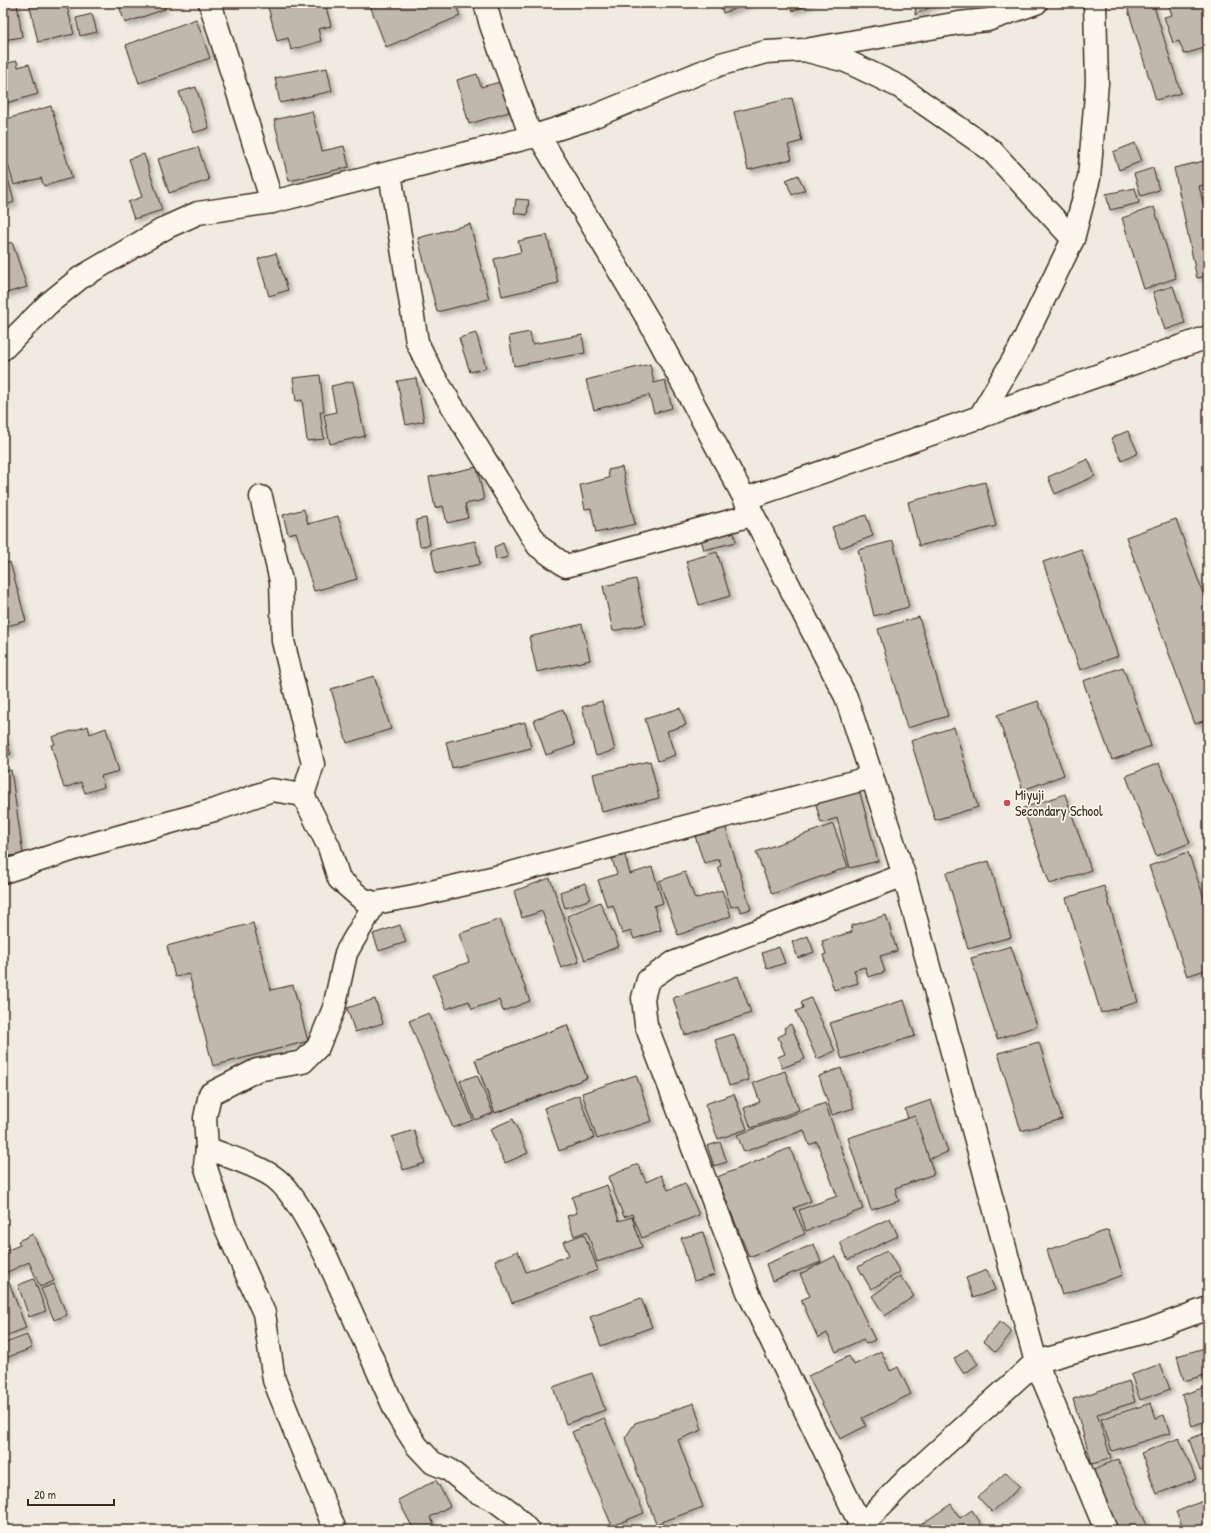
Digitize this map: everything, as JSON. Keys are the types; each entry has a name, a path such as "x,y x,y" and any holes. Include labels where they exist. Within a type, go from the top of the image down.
{"street":[{"path":"210,3 272,202"},
{"path":"485,3 491,25 535,136 650,323 748,507 846,697 904,875 1036,1362 1106,1530"},
{"path":"3,349 48,304 80,278 167,227 198,214 272,202 535,136 585,120 722,64 766,52 804,50 959,23 988,20 1036,3"},
{"path":"978,418 1019,350 1073,239 1089,178 1097,83 1095,3"},
{"path":"804,50 846,61 900,87 991,150 1073,239"},
{"path":"390,173 417,342 432,372 538,546 566,566 748,507 978,418 1208,337"},
{"path":"262,497 281,581 283,642 313,764 303,795 329,848 339,879 362,899 374,903 500,876 872,777"},
{"path":"3,872 218,808 272,790 303,795"},
{"path":"904,875 673,963 648,980 643,998 646,1025 748,1292 859,1528 908,1478 1036,1362 1144,1332 1208,1308"},
{"path":"335,1530 274,1380 264,1313 225,1226 216,1201 205,1165 207,1148 205,1118 210,1094 257,1070 303,1062 318,1047 334,1008 346,953 374,903"},
{"path":"207,1148 261,1169 276,1179 289,1194 324,1252 399,1418 417,1446 433,1463 448,1469 475,1491 496,1501 512,1513 528,1530"}],"building":[{"path":"3,3 17,3 22,37 3,40"},
{"path":"29,3 66,3 74,34 38,42"},
{"path":"118,3 163,3 165,9 125,23"},
{"path":"267,3 325,3 331,26 318,29 321,41 291,50 288,38 277,41"},
{"path":"369,3 455,3 460,16 386,47"},
{"path":"720,3 752,3 723,13"},
{"path":"789,3 811,3 811,4 792,11"},
{"path":"916,3 938,3 915,15"},
{"path":"1126,3 1153,3 1181,93 1156,100"},
{"path":"1168,3 1208,3 1208,47 1184,54 1179,41 1173,43 1164,17 1172,15"},
{"path":"92,14 97,32 80,36 76,18"},
{"path":"196,19 210,58 139,83 126,45"},
{"path":"17,61 18,67 29,64 38,94 3,104 3,64"},
{"path":"327,68 332,91 280,103 275,78"},
{"path":"477,74 481,87 500,82 509,112 469,124 457,80"},
{"path":"196,87 209,128 193,133 179,92"},
{"path":"792,98 802,141 788,145 792,159 748,170 734,112"},
{"path":"51,106 72,178 44,186 41,178 14,185 3,147 3,120"},
{"path":"312,111 322,151 344,146 349,167 289,181 274,120"},
{"path":"1135,143 1142,161 1119,170 1113,152"},
{"path":"198,147 209,180 169,193 158,159"},
{"path":"144,154 162,210 134,219 128,202 142,197 129,159"},
{"path":"3,159 14,202 3,206"},
{"path":"1208,160 1208,184 1199,186 1208,225 1208,276 1197,278 1174,168"},
{"path":"1153,168 1159,190 1141,196 1134,174"},
{"path":"798,175 805,190 792,195 786,180"},
{"path":"1135,188 1139,203 1110,210 1106,194"},
{"path":"516,199 529,200 527,215 514,213"},
{"path":"1154,207 1176,278 1144,289 1122,218"},
{"path":"470,224 489,299 437,312 418,238"},
{"path":"547,235 558,283 502,296 494,259 521,252 518,241"},
{"path":"12,242 27,287 3,294 3,245"},
{"path":"276,253 288,290 269,296 258,259"},
{"path":"1173,286 1185,323 1165,330 1153,292"},
{"path":"530,332 532,344 582,335 585,353 514,366 509,336"},
{"path":"476,333 486,368 470,372 459,338"},
{"path":"650,364 654,383 665,380 672,408 654,413 649,395 594,410 586,380"},
{"path":"320,375 324,412 320,412 324,439 307,441 302,400 296,401 293,378"},
{"path":"416,378 424,421 406,425 397,381"},
{"path":"353,381 365,436 330,444 324,415 336,412 331,386"},
{"path":"1128,431 1138,453 1122,461 1111,438"},
{"path":"1088,459 1095,476 1055,494 1048,477"},
{"path":"477,467 484,500 465,504 468,518 447,523 443,506 435,508 429,477"},
{"path":"622,467 635,524 596,533 591,508 585,509 580,485 609,478 608,470"},
{"path":"985,482 996,526 919,546 908,502"},
{"path":"304,509 308,524 338,516 357,579 314,591 296,532 288,534 283,515"},
{"path":"866,515 873,536 840,548 832,527"},
{"path":"426,518 430,545 420,546 416,520"},
{"path":"1176,519 1208,607 1208,719 1195,724 1126,537"},
{"path":"732,525 736,542 704,550 699,533"},
{"path":"475,541 480,564 436,574 431,550"},
{"path":"893,541 909,607 874,616 858,550"},
{"path":"503,543 508,557 496,560 494,547"},
{"path":"1081,549 1118,656 1080,670 1043,562"},
{"path":"717,552 730,596 699,605 686,561"},
{"path":"10,562 26,621 3,627 3,564"},
{"path":"636,579 646,624 613,631 603,586"},
{"path":"919,617 948,716 907,728 878,629"},
{"path":"582,624 590,660 537,672 529,637"},
{"path":"1123,667 1151,746 1112,760 1083,681"},
{"path":"374,676 391,729 347,743 331,689"},
{"path":"602,701 615,750 596,756 582,707"},
{"path":"1038,701 1064,775 1023,790 997,715"},
{"path":"680,708 686,725 667,731 675,755 658,761 645,719"},
{"path":"563,709 575,745 546,755 534,720"},
{"path":"525,722 531,748 452,768 446,742"},
{"path":"88,726 90,734 106,728 119,771 101,776 104,787 85,793 81,782 64,788 51,745 55,744 52,737"},
{"path":"954,727 978,807 935,820 911,741"},
{"path":"3,729 11,754 3,756"},
{"path":"650,761 659,798 602,812 593,774"},
{"path":"1159,763 1190,843 1156,856 1126,776"},
{"path":"11,770 23,854 3,857 3,771"},
{"path":"859,789 878,861 850,868 837,818 821,823 815,801"},
{"path":"1065,794 1091,870 1050,884 1023,808"},
{"path":"833,824 848,867 772,894 756,852"},
{"path":"725,826 751,909 741,912 738,905 731,907 718,867 721,866 719,859 704,863 695,836"},
{"path":"1188,852 1208,909 1208,969 1187,976 1149,866"},
{"path":"625,855 630,874 652,867 663,903 654,906 661,930 634,939 631,931 622,934 613,905 607,907 598,880 617,874 612,859"},
{"path":"989,861 1011,937 968,949 946,873"},
{"path":"685,872 695,899 722,890 731,916 678,935 659,881"},
{"path":"550,878 579,962 561,968 542,911 522,918 514,891"},
{"path":"585,883 591,899 565,908 560,892"},
{"path":"1104,886 1138,1002 1101,1013 1066,898"},
{"path":"600,902 619,946 585,960 567,916"},
{"path":"886,915 897,951 880,956 885,972 868,977 865,967 854,970 858,983 834,990 823,955 826,954 822,941 852,932 851,926"},
{"path":"500,919 530,1001 503,1011 499,1000 472,1009 469,1001 446,1009 433,975 469,962 459,934"},
{"path":"253,923 271,990 293,985 308,1041 213,1066 189,974 175,977 167,946"},
{"path":"400,925 406,942 379,951 373,934"},
{"path":"808,936 814,952 798,958 792,942"},
{"path":"1011,946 1037,1026 997,1039 971,958"},
{"path":"779,947 785,963 767,969 762,953"},
{"path":"738,976 751,1013 685,1035 673,998"},
{"path":"811,998 835,1051 817,1059 796,1011 803,1008 801,1002"},
{"path":"375,999 383,1023 355,1032 347,1008"},
{"path":"904,1000 915,1036 842,1059 830,1023"},
{"path":"429,1013 473,1120 453,1128 409,1021"},
{"path":"791,1024 805,1059 782,1068 778,1057 785,1054 778,1037 786,1033 784,1028"},
{"path":"567,1025 587,1078 495,1113 475,1060","holes":["548,1062 551,1069 506,1086 503,1079"]},
{"path":"567,1025 587,1078 495,1113 475,1060"},
{"path":"734,1034 749,1080 729,1086 715,1040"},
{"path":"1039,1042 1062,1119 1021,1131 998,1053"},
{"path":"841,1068 854,1108 832,1115 819,1076"},
{"path":"785,1071 799,1110 751,1128 744,1108 760,1102 753,1083"},
{"path":"477,1075 493,1113 475,1120 460,1081"},
{"path":"636,1075 652,1121 597,1139 582,1093"},
{"path":"734,1094 747,1129 718,1139 705,1104"},
{"path":"579,1095 594,1138 559,1151 544,1108"},
{"path":"931,1100 948,1152 922,1161 905,1109"},
{"path":"825,1103 863,1209 806,1231 799,1210 837,1196 817,1142 809,1145 804,1130 744,1152 737,1135"},
{"path":"915,1116 934,1174 895,1188 899,1201 871,1210 848,1138"},
{"path":"513,1119 528,1153 505,1163 490,1129"},
{"path":"414,1130 425,1163 403,1170 392,1137"},
{"path":"720,1142 727,1162 714,1166 707,1146"},
{"path":"790,1148 811,1201 794,1208 805,1234 749,1257 717,1177"},
{"path":"638,1164 646,1182 661,1175 668,1190 685,1183 699,1215 642,1238 632,1214 624,1217 608,1177"},
{"path":"607,1185 619,1221 632,1217 642,1247 597,1262 587,1231 574,1236 567,1216 577,1213 572,1197"},
{"path":"890,1218 898,1236 848,1260 840,1242"},
{"path":"1108,1230 1123,1275 1062,1295 1047,1250"},
{"path":"703,1232 715,1275 694,1281 681,1238"},
{"path":"33,1234 54,1281 40,1287 29,1262 3,1274 3,1252 20,1245 18,1241"},
{"path":"584,1234 598,1270 512,1303 495,1260 518,1251 526,1272 569,1255 563,1242"},
{"path":"814,1244 821,1262 772,1281 766,1264"},
{"path":"887,1250 900,1272 871,1289 858,1267"},
{"path":"835,1256 875,1340 866,1344 863,1339 836,1352 827,1333 818,1338 801,1300 810,1296 800,1274"},
{"path":"987,1270 995,1290 973,1298 966,1278"},
{"path":"900,1276 914,1296 885,1316 872,1296"},
{"path":"34,1279 46,1311 29,1317 18,1285"},
{"path":"9,1282 26,1328 3,1337 3,1284"},
{"path":"54,1284 67,1315 54,1320 41,1289"},
{"path":"641,1298 652,1327 601,1346 590,1317"},
{"path":"1000,1321 1012,1332 996,1352 983,1342"},
{"path":"27,1335 32,1348 3,1359 3,1344"},
{"path":"1208,1347 1208,1374 1184,1381 1177,1356"},
{"path":"967,1349 978,1364 964,1374 954,1359"},
{"path":"881,1351 890,1371 898,1367 911,1394 862,1418 866,1426 840,1439 808,1376 849,1356 854,1365"},
{"path":"1160,1364 1170,1389 1140,1400 1131,1375"},
{"path":"592,1373 605,1410 566,1424 553,1387"},
{"path":"1129,1381 1135,1402 1097,1414 1111,1458 1092,1464 1073,1399"},
{"path":"1208,1386 1208,1420 1192,1426 1182,1395"},
{"path":"694,1403 702,1430 678,1440 703,1507 656,1524 625,1438 635,1423"},
{"path":"1151,1403 1156,1418 1164,1415 1170,1433 1112,1451 1101,1419"},
{"path":"604,1418 644,1513 612,1526 572,1432"},
{"path":"1208,1432 1208,1468 1200,1471 1189,1439"},
{"path":"1179,1438 1196,1479 1157,1494 1141,1453"},
{"path":"1118,1459 1149,1530 1114,1530 1089,1472"},
{"path":"1006,1472 1020,1487 992,1512 978,1497"},
{"path":"436,1480 450,1506 430,1517 437,1530 414,1530 398,1500"},
{"path":"1205,1500 1208,1506 1208,1530 1184,1530 1176,1512"},
{"path":"951,1504 960,1518 972,1510 984,1528 980,1530 922,1530 919,1526"}],"place":[{"name":"Miyuji Secondary School","path":"1007,803"}]}
